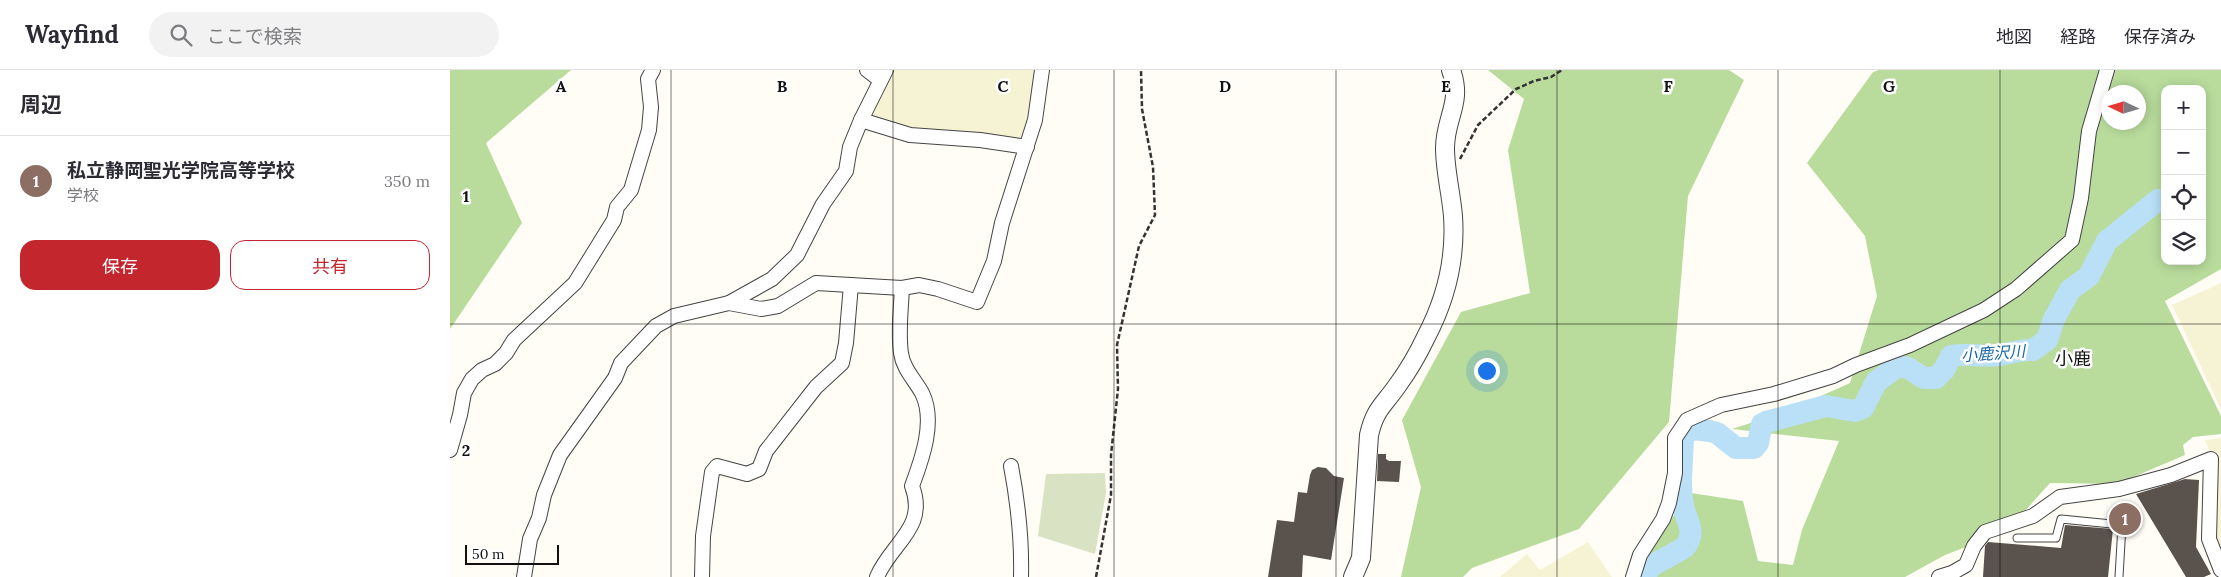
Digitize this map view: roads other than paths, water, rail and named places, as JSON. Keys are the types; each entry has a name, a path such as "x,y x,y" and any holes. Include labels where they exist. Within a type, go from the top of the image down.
{"street":[{"path":"450,450 460,416 464,393 472,379 482,370 495,364 506,353 514,340 575,283 614,220 616,207 632,190 649,130 651,106 648,79 653,70"},
{"path":"524,577 530,539 539,518 544,495 560,455 615,378 621,363 656,326 674,316 729,303 772,279 796,254 823,204 846,171 850,147 883,75 867,70"},
{"path":"729,303 761,309 778,306 816,284 852,284 902,288 919,286 938,289 977,302 994,261 1002,223 1035,120 1042,70"},
{"path":"1353,577 1359,565 1362,551 1369,435 1373,417 1406,372 1426,338 1442,302 1449,279 1453,246 1453,217 1445,147 1456,96 1456,83 1451,70"},
{"path":"1633,577 1640,556 1663,519 1669,503 1674,472 1675,438 1687,420 1722,405 1774,394 1833,376 1856,365 1910,346 1984,310 2016,289 2072,240 2081,198 2089,131 2107,70"},
{"path":"861,120 910,135 980,140 1027,147"},
{"path":"702,577 703,536 712,472 717,466 747,474 759,469 766,451 816,387 842,363 852,284"},
{"path":"877,577 892,551 913,526 916,496 912,486 920,463 928,416 922,394 911,379 901,354 902,288"},
{"path":"1939,577 1952,573 1966,565 1974,546 1985,532 2033,516 2060,497 2119,489 2172,475 2212,459 2209,539 2221,570"},
{"path":"1011,466 1020,511 1022,539 1021,577"}],"lane":[{"path":"2016,538 2056,538 2061,519 2122,525 2120,577"}],"waterway":[{"name":"小鹿沢川","path":"1646,577 1648,568 1685,547 1690,537 1691,533 1681,492 1683,435 1693,429 1710,431 1717,433 1736,448 1754,448 1758,443 1762,424 1766,422 1826,406 1855,411 1863,408 1876,382 1898,366 1908,368 1924,378 1936,378 1944,370 1951,356 1992,355 2033,350 2047,340 2054,319 2070,290 2089,276 2107,241 2158,200"}],"place":[{"name":"私立静岡聖光学院高等学校","path":"2125,519"}],"district":[{"name":"小鹿","path":"2073,359"}]}
